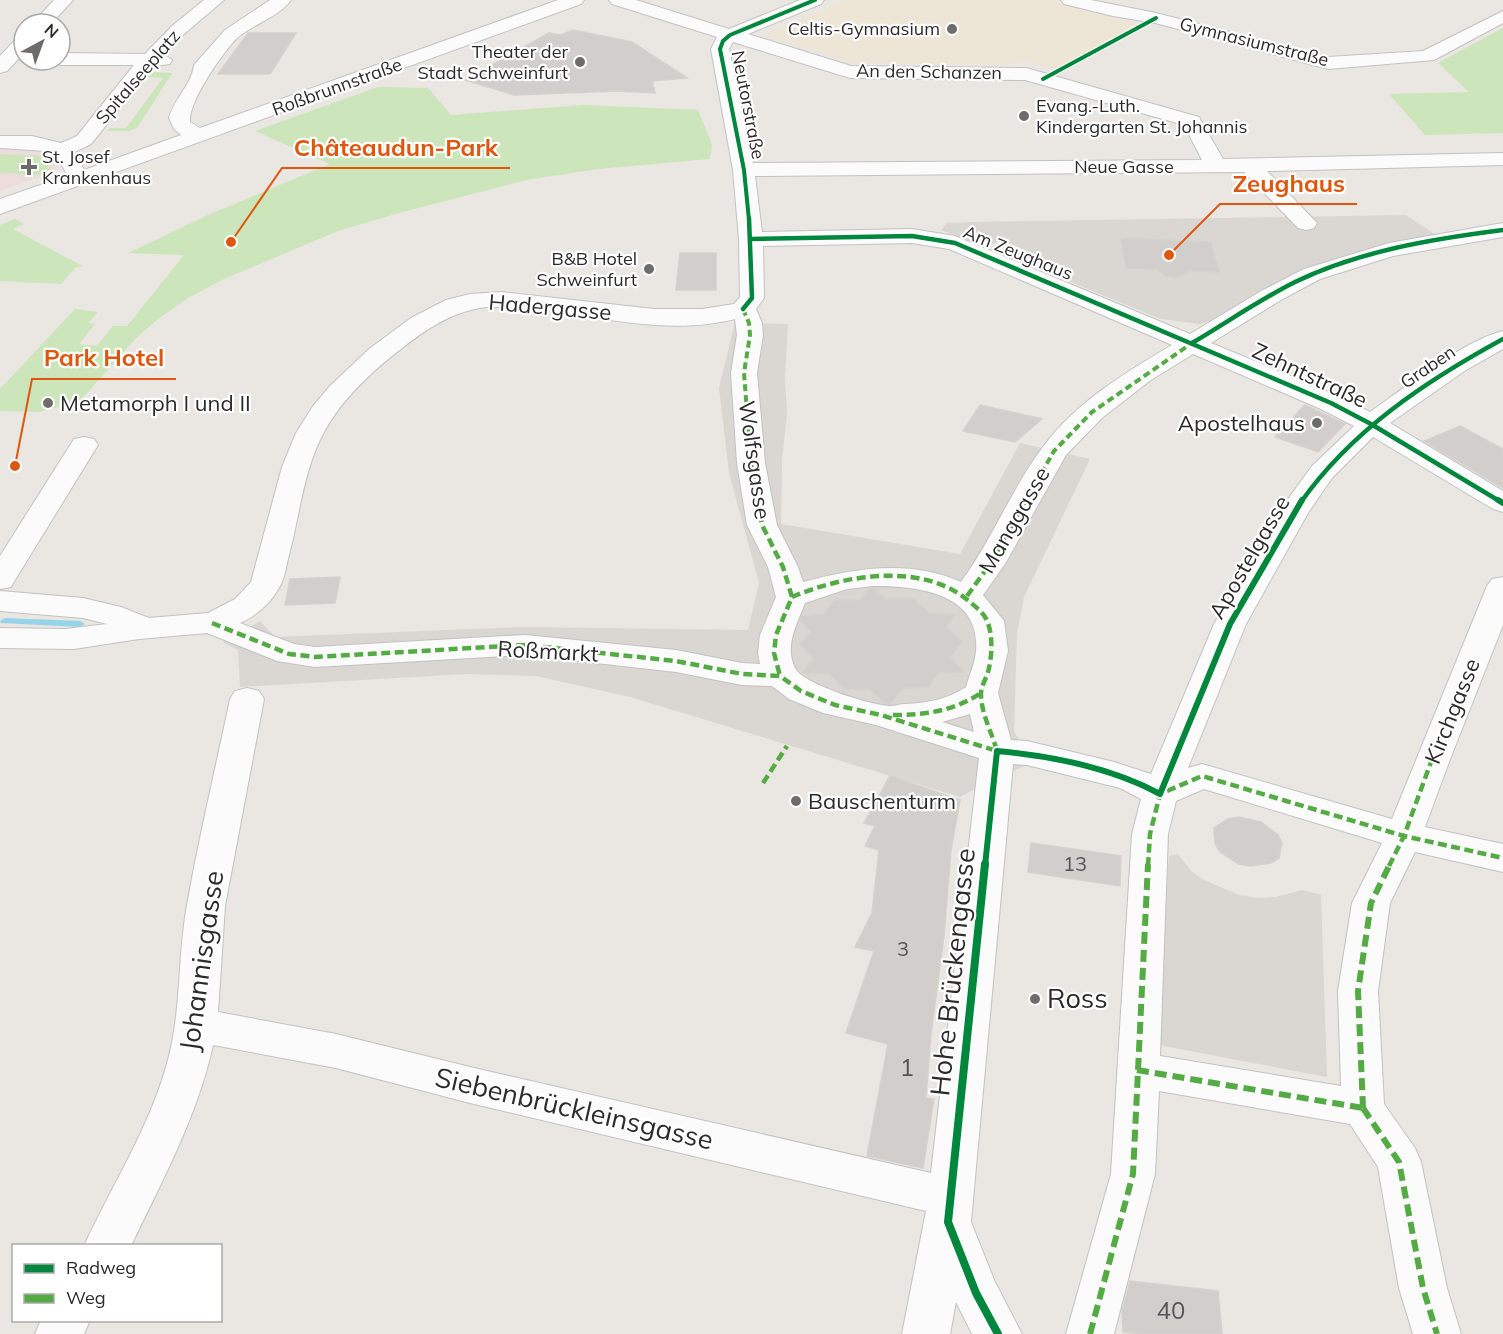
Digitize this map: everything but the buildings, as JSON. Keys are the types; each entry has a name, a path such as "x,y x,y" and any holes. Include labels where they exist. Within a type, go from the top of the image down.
{"street":[{"path":"52,12 64,0"},
{"name":"Spitalseeplatz","path":"62,150 84,140 150,60 178,30 214,0"},
{"name":"Spitalseeplatz","path":"189,62 214,56 231,34 282,0"},
{"name":"Roßbrunnstraße","path":"0,207 575,0"},
{"name":"An den Schanzen","path":"618,0 850,72 1026,74 1192,121 1216,166"},
{"name":"Neutorstraße","path":"751,240 744,170 720,49 723,41 730,35 815,0"},
{"name":"Gymnasiumstraße","path":"1070,0 1113,11 1141,15 1328,63 1427,56 1503,16"},
{"path":"1141,15 1170,0"},
{"path":"72,59 189,62"},
{"name":"Spitalseeplatz","path":"189,62 203,72 181,111 179,120 181,125 200,136"},
{"path":"0,142 32,143 62,150 75,167 72,181"},
{"name":"Neue Gasse","path":"744,170 1250,166 1503,159"},
{"path":"1250,166 1306,223"},
{"name":"Manggasse","path":"981,693 992,651 988,621 967,596 990,564 1054,451 1092,412 1192,343 1312,274 1389,250 1503,230"},
{"name":"Am Zeughaus","path":"751,240 912,236 938,239 1013,267 1192,343"},
{"path":"743,309 752,298 751,240"},
{"name":"Hadergasse","path":"212,623 246,605 266,584 299,456 309,430 326,406 363,368 441,312 467,302 493,298 627,314 670,316 709,316 729,314 743,309"},
{"name":"Wolfsgasse","path":"743,309 750,335 744,373 751,463 762,525 783,567 792,597"},
{"name":"Graben","path":"1371,424 1456,364 1503,339"},
{"name":"Zehntstraße","path":"1192,343 1331,403 1371,424 1503,503"},
{"name":"Apostelgasse","path":"1090,1334 1133,1174 1150,834 1160,794 1230,624 1293,513 1322,472 1371,424"},
{"path":"0,580 84,445"},
{"path":"967,596 943,585 904,577 846,580 804,591 792,597 776,635 774,653 780,676 801,691 835,705 881,714 998,752 1027,753 1114,774 1140,783 1160,794 1202,776 1404,836 1503,858"},
{"name":"Kirchgasse","path":"1363,1108 1358,991 1371,903 1404,836 1431,762 1503,586"},
{"path":"0,601 83,608 110,614 146,628"},
{"path":"0,638 73,639 146,628 212,623"},
{"name":"Roßmarkt","path":"212,623 289,654 315,657 525,645 676,661 742,674 780,676"},
{"path":"881,714 916,715 948,711 981,693 998,752"},
{"name":"Johannisgasse","path":"107,1244 158,1142 187,1069 197,1025 198,982 206,906 247,699"},
{"name":"Hohe Brückengasse","path":"926,1334 949,1209 998,752"},
{"name":"Siebenbrückleinsgasse","path":"197,1025 336,1051 949,1209"},
{"path":"1137,1070 1363,1108 1399,1162 1423,1288 1437,1334"},
{"path":"949,1209 976,1293 998,1334"}],"shaded area":[{"name":"Celtis-Gymnasium","path":"846,0 1047,0 1138,24 1054,69 1028,61 997,65 854,63 763,35"},
{"name":"St. Josef Krankenhaus","path":"0,145 39,147 65,161 50,173 0,191"},
{"path":"1406,215 1436,235 1328,261 1297,273 1217,319 1200,324 1161,319 1066,280 1075,275 1001,240 986,247 941,230 947,223","holes":["1122,238 1211,242 1218,271 1180,270 1183,275 1175,278 1166,276 1162,272 1164,269 1126,268"]},
{"path":"735,323 788,324 785,378 787,415 782,459 781,524 960,554 1020,443 1090,459 1024,597 1017,633 1014,732 1027,753 1025,766 960,797 630,697 536,676 466,674 240,687 238,650 223,642 260,621 275,637 524,627 748,630 759,583 729,473 719,388"},
{"path":"1178,854 1192,872 1204,880 1239,895 1258,898 1276,897 1302,890 1321,895 1327,1077 1153,1044 1169,856"}],"green space":[{"path":"1503,28 1503,133 1425,135 1389,94 1469,92 1438,63"},
{"path":"153,72 172,73 137,128 129,131 107,131 110,128 126,128 163,78 148,77"},
{"path":"378,87 428,88 451,115 583,105 698,110 712,145 710,159 598,169 526,180 338,231 224,279 188,298 136,338 79,402 39,412 0,411 0,389 75,309 98,312 88,323 95,324 79,344 97,346 113,326 127,326 184,255 128,253 208,215 330,164 255,131"},
{"path":"0,154 45,156 50,160 51,168 42,175 0,173"},
{"path":"15,219 24,224 13,229 82,266 75,268 61,284 0,281 0,225"}],"waterway":[{"path":"5,621 80,624"}],"marked path":[{"path":"743,309 749,323 750,335 744,373 751,463 762,525 783,567 792,597 776,635 774,653 780,676"},
{"path":"967,596 990,564 1054,451 1092,412 1192,343"},
{"path":"792,597 812,588 836,582 889,577 940,584 961,594 985,617 990,629 990,660 981,694 985,715 997,751"},
{"path":"212,623 289,654 315,657 525,645 676,661 742,674 780,676 801,691 835,705 881,715 997,751"},
{"path":"893,715 939,712 961,705 981,693"},
{"path":"763,783 787,746"},
{"path":"1363,1108 1358,991 1371,903 1404,836 1431,762"},
{"path":"1090,1334 1133,1174 1150,834 1160,794 1202,776 1404,836 1503,858"},
{"path":"1137,1070 1363,1108"},
{"path":"1363,1108 1399,1162 1423,1288 1437,1334"}],"cycle path":[{"path":"743,309 752,298 751,239 744,170 720,49 723,41 730,35 815,0"},
{"path":"1043,79 1156,18"},
{"path":"1192,343 1280,290 1334,266 1406,246 1503,230"},
{"path":"751,239 912,236 955,243 1331,403 1371,424 1503,503"},
{"path":"998,1334 976,1293 948,1222 997,751 1036,756 1104,771 1144,785 1160,794 1230,624 1293,513 1322,472 1371,424 1457,364 1503,339"}],"place":[{"name":"Celtis-Gymnasium","path":"952,29"},
{"name":"Theater der Stadt Schweinfurt","path":"580,62"},
{"name":"Evang.-Luth. Kindergarten St. Johannis","path":"1024,116"},
{"name":"St. Josef Krankenhaus","path":"29,167"},
{"name":"Châteaudun-Park","path":"231,242"},
{"name":"Zeughaus","path":"1169,255"},
{"name":"B&B Hotel Schweinfurt","path":"649,269"},
{"name":"Metamorph I und II","path":"48,403"},
{"name":"Apostelhaus","path":"1317,423"},
{"name":"Park Hotel","path":"15,466"},
{"name":"Bauschenturm","path":"796,801"},
{"name":"Ross","path":"1035,999"}]}
